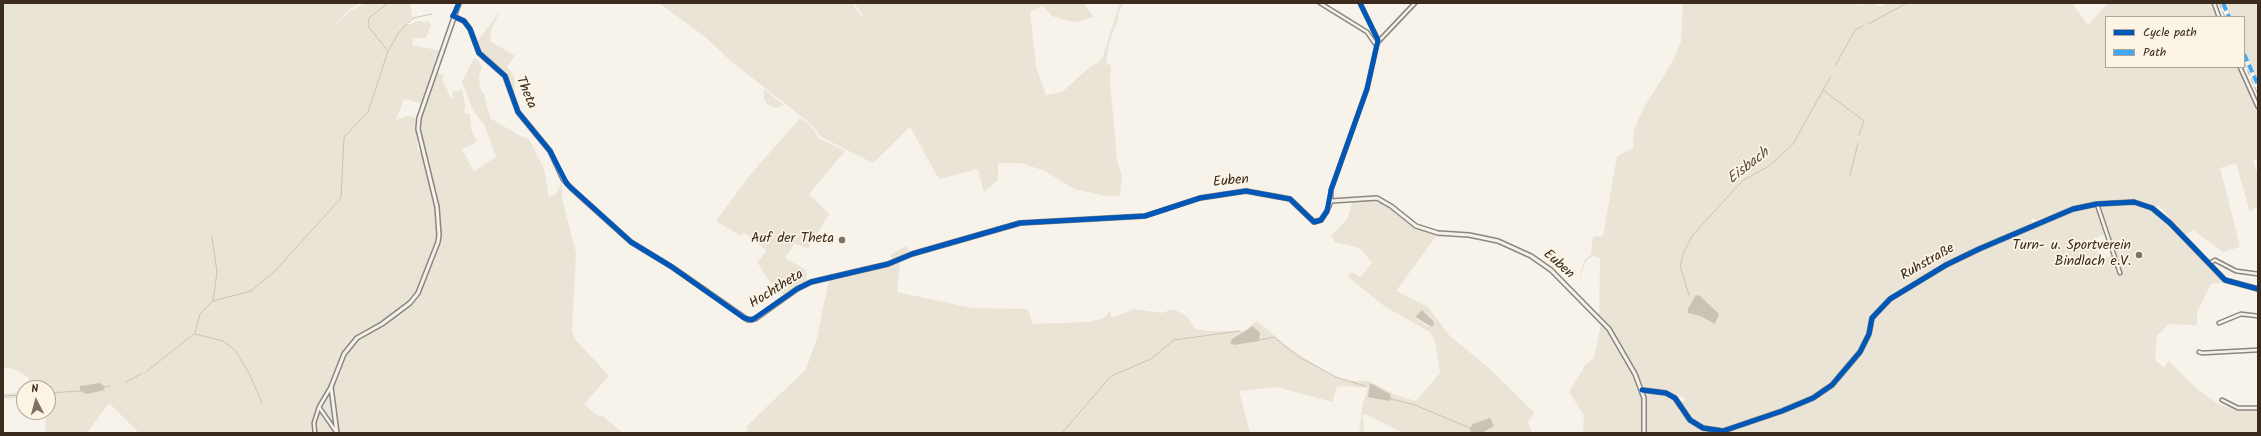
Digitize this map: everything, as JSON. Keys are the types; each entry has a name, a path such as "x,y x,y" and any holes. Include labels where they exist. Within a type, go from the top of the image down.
{"street":[{"path":"315,433 314,423 319,407 331,387 339,363 350,344 410,303 418,293 438,242 440,235 437,207 418,129 419,118 445,47 453,16 459,3"},
{"path":"1320,3 1367,32 1377,44"},
{"path":"1360,3 1377,36 1377,44"},
{"path":"1377,44 1415,3"},
{"path":"2214,3 2219,16"},
{"name":"Theta","path":"453,16 464,21 470,29 479,52 505,76 518,112 550,151 563,179"},
{"name":"Euben","path":"1020,223 1145,216 1210,196 1246,191 1290,199 1314,222 1321,220 1331,201 1331,190 1366,88 1377,44"},
{"path":"2240,68 2258,107"},
{"name":"Hochtheta","path":"563,179 631,242 672,267 748,320 755,319 797,289 811,282 888,264 912,254 1020,223"},
{"name":"Euben","path":"1331,201 1377,198 1391,206 1408,222 1426,230 1483,237 1518,248 1551,270 1609,329 1642,390 1644,433"},
{"name":"Ruhstraße","path":"1642,390 1666,393 1675,398 1690,420 1703,428 1723,431 1740,427 1782,411 1813,398 1832,385 1860,352 1869,334 1872,318 1890,299 1946,265 1979,249 2073,209 2098,204 2134,202 2152,208 2170,222 2225,280 2258,289"},
{"path":"2098,204 2120,273"},
{"path":"2210,263 2215,260 2236,271 2258,274"},
{"path":"2220,323 2241,314 2258,316"},
{"path":"2199,352 2258,350"},
{"path":"331,387 337,433"},
{"path":"2222,400 2238,408 2258,408"},
{"path":"319,407 337,433"}],"shaded area":[{"path":"3,3 361,3 350,9 332,28 349,12 365,3 410,3 412,17 406,23 409,25 418,21 430,22 431,25 426,38 413,38 412,45 442,51 423,104 404,99 396,120 407,116 418,118 416,129 418,151 424,150 420,119 437,73 444,74 442,80 450,98 453,97 452,92 462,90 465,106 464,113 470,114 471,129 477,142 462,149 474,171 496,157 485,126 473,110 462,82 474,58 479,61 482,68 479,77 480,88 484,94 490,118 522,137 529,139 544,169 549,197 556,194 561,183 562,185 562,198 576,253 572,331 576,340 609,376 584,404 598,416 602,415 623,433 139,433 109,403 87,433 45,433 46,420 56,420 56,380 29,380 28,377 14,369 3,367"},
{"path":"659,3 852,3 862,17 863,15 854,3 1083,3 1094,17 1075,22 1061,19 1052,16 1043,6 1030,12 1036,67 1046,95 1062,92 1090,67 1099,62 1103,56 1120,3 1124,3 1117,16 1119,18 1109,42 1106,63 1111,66 1110,82 1117,160 1122,176 1120,196 1106,196 1074,189 1045,171 1021,163 998,163 998,180 984,192 978,169 939,179 910,127 873,163 821,137 811,124 732,62 704,36"},
{"path":"1683,3 1854,3 1856,5 1873,3 1881,7 1886,3 2072,3 2088,25 2108,3 2212,3 2218,16 2105,16 2105,68 2238,68 2258,109 2258,159 2253,161 2258,175 2258,206 2250,212 2236,163 2220,168 2240,247 2223,252 2193,230 2185,235 2158,205 2156,208 2138,200 2084,204 2037,220 2032,218 2032,223 2024,228 1945,264 1889,298 1871,318 1867,334 1858,352 1831,384 1812,397 1739,425 1719,428 1704,427 1691,419 1680,402 1684,401 1685,398 1667,391 1645,388 1610,329 1599,319 1600,258 1593,256 1585,263 1578,286 1584,260 1591,255 1593,237 1603,236 1617,156 1633,148 1634,130 1643,109 1671,64 1681,42","holes":["1688,313 1719,314 1715,324 1700,316"]},
{"path":"2224,3 2258,3 2258,83 2245,53 2245,16 2230,16"},
{"path":"500,11 491,30 490,41 515,56 507,66 515,78 514,102 509,81 503,71 480,52 476,43"},
{"path":"764,89 784,105 778,108 769,106 764,100"},
{"path":"800,118 810,125 820,139 845,151 809,194 829,214 808,249 795,243 785,258 806,270 807,281 784,296 770,282 757,262 767,251 744,232 741,236 716,221 750,175"},
{"path":"1369,200 1382,203 1411,226 1437,235 1396,291 1428,307 1450,336 1490,369 1535,413 1528,422 1532,433 1482,433 1489,429 1471,433 1403,433 1365,414 1363,415 1364,433 1359,433 1363,403 1368,388 1340,386 1336,388 1333,402 1276,387 1239,391 1250,433 743,433 748,430 746,427 806,369 817,338 829,279 870,271 900,260 897,292 972,308 1028,309 1033,324 1089,322 1104,318 1110,311 1112,318 1134,309 1161,313 1174,309 1187,317 1195,329 1211,331 1244,331 1232,339 1246,343 1255,342 1248,328 1257,321 1290,349 1337,378 1348,381 1369,381 1398,396 1416,401 1440,373 1435,341 1430,332 1384,306 1347,276 1352,272 1360,277 1372,263 1360,248 1334,242 1334,239 1330,237 1347,219 1353,201","holes":["1422,310 1431,319 1430,327 1416,319"]},
{"path":"2134,204 2144,206 2159,214 2224,282 2211,284 2197,312 2197,325 2168,324 2160,333 2157,334 2155,360 2164,367 2169,361 2197,389 2217,403 2238,411 2238,408 2258,409 2258,433 1645,433 1645,395 1648,393 1666,395 1674,400 1689,421 1703,430 1719,432 1741,428 1814,399 1834,386 1861,353 1870,335 1874,319 1890,300 1947,266 1980,250 2074,211 2095,206 2106,234 2094,238 2100,259 2115,255 2100,207"},
{"path":"906,246 910,253 893,260 890,255"},
{"path":"1696,295 1700,296 1719,314 1715,324 1700,316 1688,313 1688,309"},
{"path":"1422,310 1433,321 1434,324 1432,327 1415,317"},
{"path":"1601,324 1615,341 1637,383 1643,399 1644,433 1584,433 1583,431 1584,415 1569,392 1586,364 1594,358"},
{"path":"1253,326 1260,333 1259,341 1234,345 1230,343 1232,339"},
{"path":"100,383 105,387 104,390 87,394 80,391 80,386"},
{"path":"1370,383 1390,394 1391,399 1389,401 1368,397"},
{"path":"16,393 16,398 3,399 3,394"},
{"path":"1490,418 1494,426 1482,433 1471,433 1470,428 1473,424"}],"waterway":[{"path":"387,50 368,26 369,18 388,3"},
{"name":"Eisbach","path":"1868,24 1907,3"},
{"path":"147,371 195,333 200,314 213,301 251,291 275,271 341,198 344,137 368,112 388,51 399,32 413,18 432,14"},
{"name":"Eisbach","path":"1835,66 1855,30 1863,26"},
{"name":"Eisbach","path":"1689,295 1680,266 1684,252 1692,236 1742,181 1769,166 1793,144 1831,76"},
{"path":"1823,90 1864,121 1859,135"},
{"path":"1850,175 1858,143"},
{"path":"212,237 217,272 213,301"},
{"path":"1062,433 1111,376 1151,359 1174,340 1240,331"},
{"path":"195,334 223,341 236,351 251,377 262,403"},
{"path":"1260,340 1274,337 1299,357 1336,377 1365,386"},
{"path":"126,382 141,374"},
{"path":"105,387 110,386"},
{"path":"56,392 80,391"},
{"path":"3,396 16,395"},
{"path":"1391,399 1415,405 1470,428"}],"railway":[{"path":"2219,3 2225,16"},
{"path":"2245,64 2258,95"}],"marked path":[{"path":"2223,3 2229,16"},
{"path":"2245,56 2258,85"}],"cycle path":[{"path":"459,3 453,16 464,21 470,29 479,53 505,76 518,112 550,151 567,184 631,242 672,267 744,318 752,320 797,289 811,282 888,264 912,254 1020,223 1145,216 1200,198 1246,191 1290,199 1314,222 1321,220 1327,211 1331,190 1367,89 1378,40 1360,3"},
{"path":"1642,390 1666,393 1675,398 1690,420 1703,428 1723,431 1782,411 1813,398 1832,385 1860,352 1869,334 1872,318 1890,299 1946,265 1979,249 2073,209 2097,204 2134,202 2152,208 2170,223 2225,280 2258,289"}],"place":[{"name":"Auf der Theta","path":"842,240"},
{"name":"Turn- u. Sportverein Bindlach e.V.","path":"2139,255"}]}
